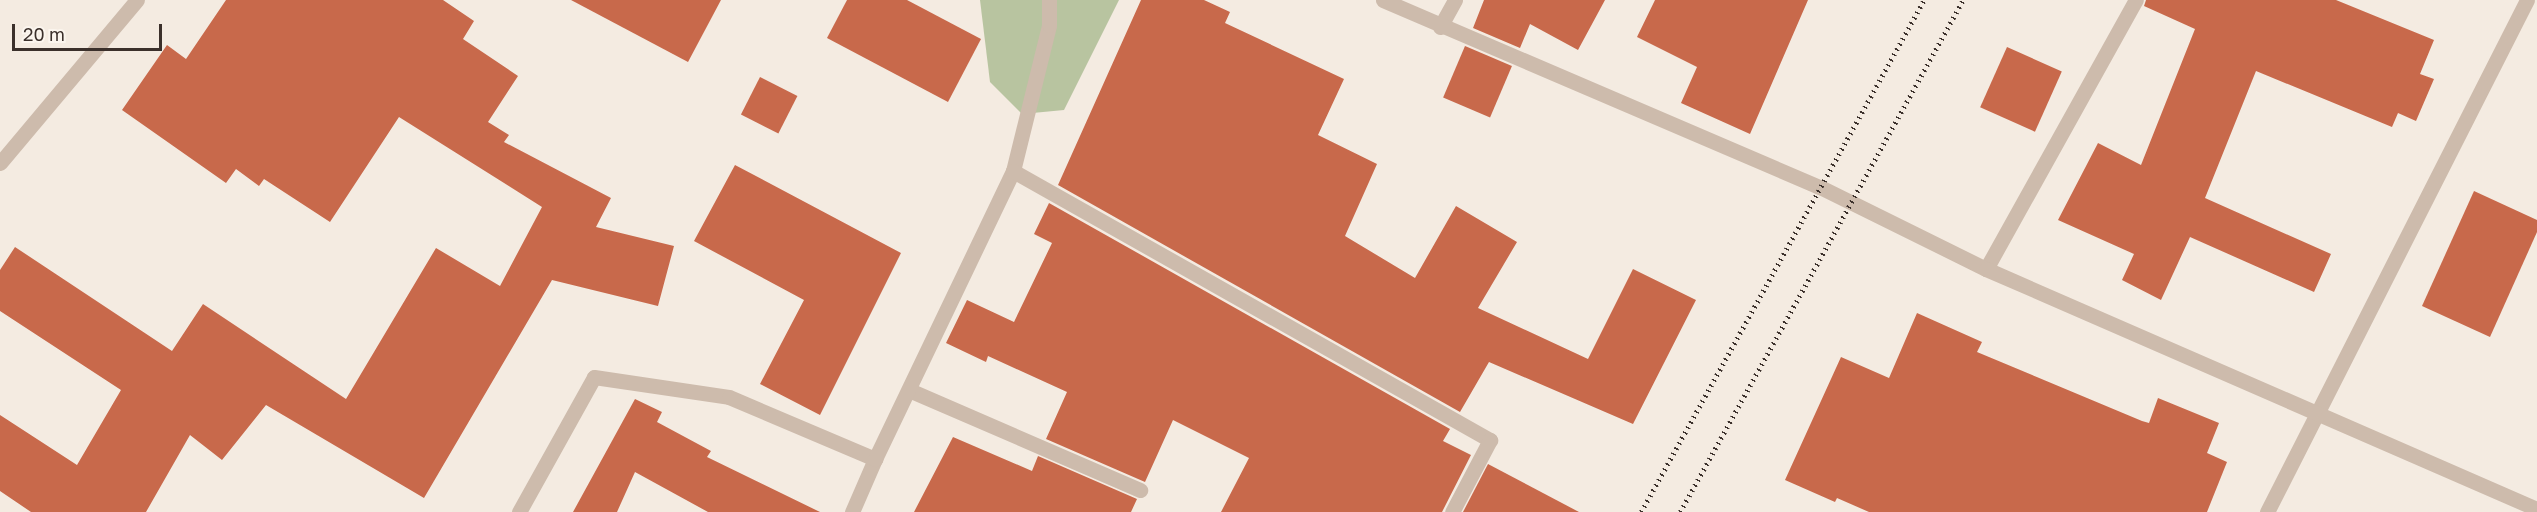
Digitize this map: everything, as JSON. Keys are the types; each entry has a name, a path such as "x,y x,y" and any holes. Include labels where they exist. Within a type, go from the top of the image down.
{"street":[{"path":"0,163 138,0"},
{"path":"852,512 875,459 1013,171 1048,25 1049,0"},
{"path":"1383,0 1440,27 1820,187 1986,269 2319,411 2537,509"},
{"path":"1440,27 1455,0"},
{"path":"1986,269 2136,0"},
{"path":"2267,512 2527,0"},
{"path":"1013,171 1490,440 1452,512"},
{"path":"519,512 594,376 729,397 875,459"},
{"path":"909,390 1140,490"}],"green space":[{"path":"980,0 1119,0 1064,110 1022,114 990,82"}],"building":[{"path":"226,0 443,0 474,21 463,39 518,76 488,122 509,135 504,142 611,198 596,227 674,246 658,306 552,280 424,498 266,405 222,460 190,435 146,512 31,512 0,491 0,415 77,465 121,390 0,311 0,270 15,247 172,351 203,304 346,399 436,248 500,286 542,207 399,117 330,222 264,179 259,186 236,169 226,183 122,110 167,45 186,59"},
{"path":"571,0 721,0 688,62"},
{"path":"847,0 907,0 981,39 948,102 827,38"},
{"path":"1141,0 1204,0 1230,12 1225,23 1344,79 1318,135 1377,164 1345,236 1415,278 1456,206 1517,242 1478,308 1588,359 1633,269 1696,300 1633,424 1489,362 1460,412 1058,185"},
{"path":"1484,0 1605,0 1578,50 1530,24 1520,48 1473,28"},
{"path":"1655,0 1808,0 1750,134 1681,103 1697,67 1637,37"},
{"path":"2146,0 2336,0 2434,40 2420,74 2434,79 2416,121 2398,113 2392,127 2256,71 2205,198 2331,254 2314,292 2190,237 2161,300 2122,280 2134,254 2058,220 2098,143 2141,165 2195,29 2144,6"},
{"path":"1465,46 1512,66 1490,117 1443,98"},
{"path":"2007,47 2062,71 2035,132 1980,107"},
{"path":"760,77 797,96 778,133 741,114"},
{"path":"735,165 901,253 820,415 760,384 804,300 694,241"},
{"path":"2474,191 2537,220 2537,232 2490,337 2422,306"},
{"path":"1049,203 1450,429 1443,441 1471,455 1442,512 1221,512 1249,458 1173,420 1145,482 1046,439 1067,392 988,356 986,362 946,343 967,300 1014,322 1052,243 1034,234"},
{"path":"1917,313 1982,342 1977,352 2142,421 2149,423 2158,398 2219,423 2207,453 2227,462 2207,512 1869,512 1837,498 1835,502 1785,480 1841,357 1889,378"},
{"path":"635,399 662,412 657,422 711,451 707,457 820,512 708,512 635,472 617,512 573,512"},
{"path":"953,437 1032,471 1038,456 1137,499 1131,512 914,512"},
{"path":"1488,464 1579,512 1463,512"}],"railway":[{"path":"1641,512 1924,0"},
{"path":"1680,512 1963,0"}]}
